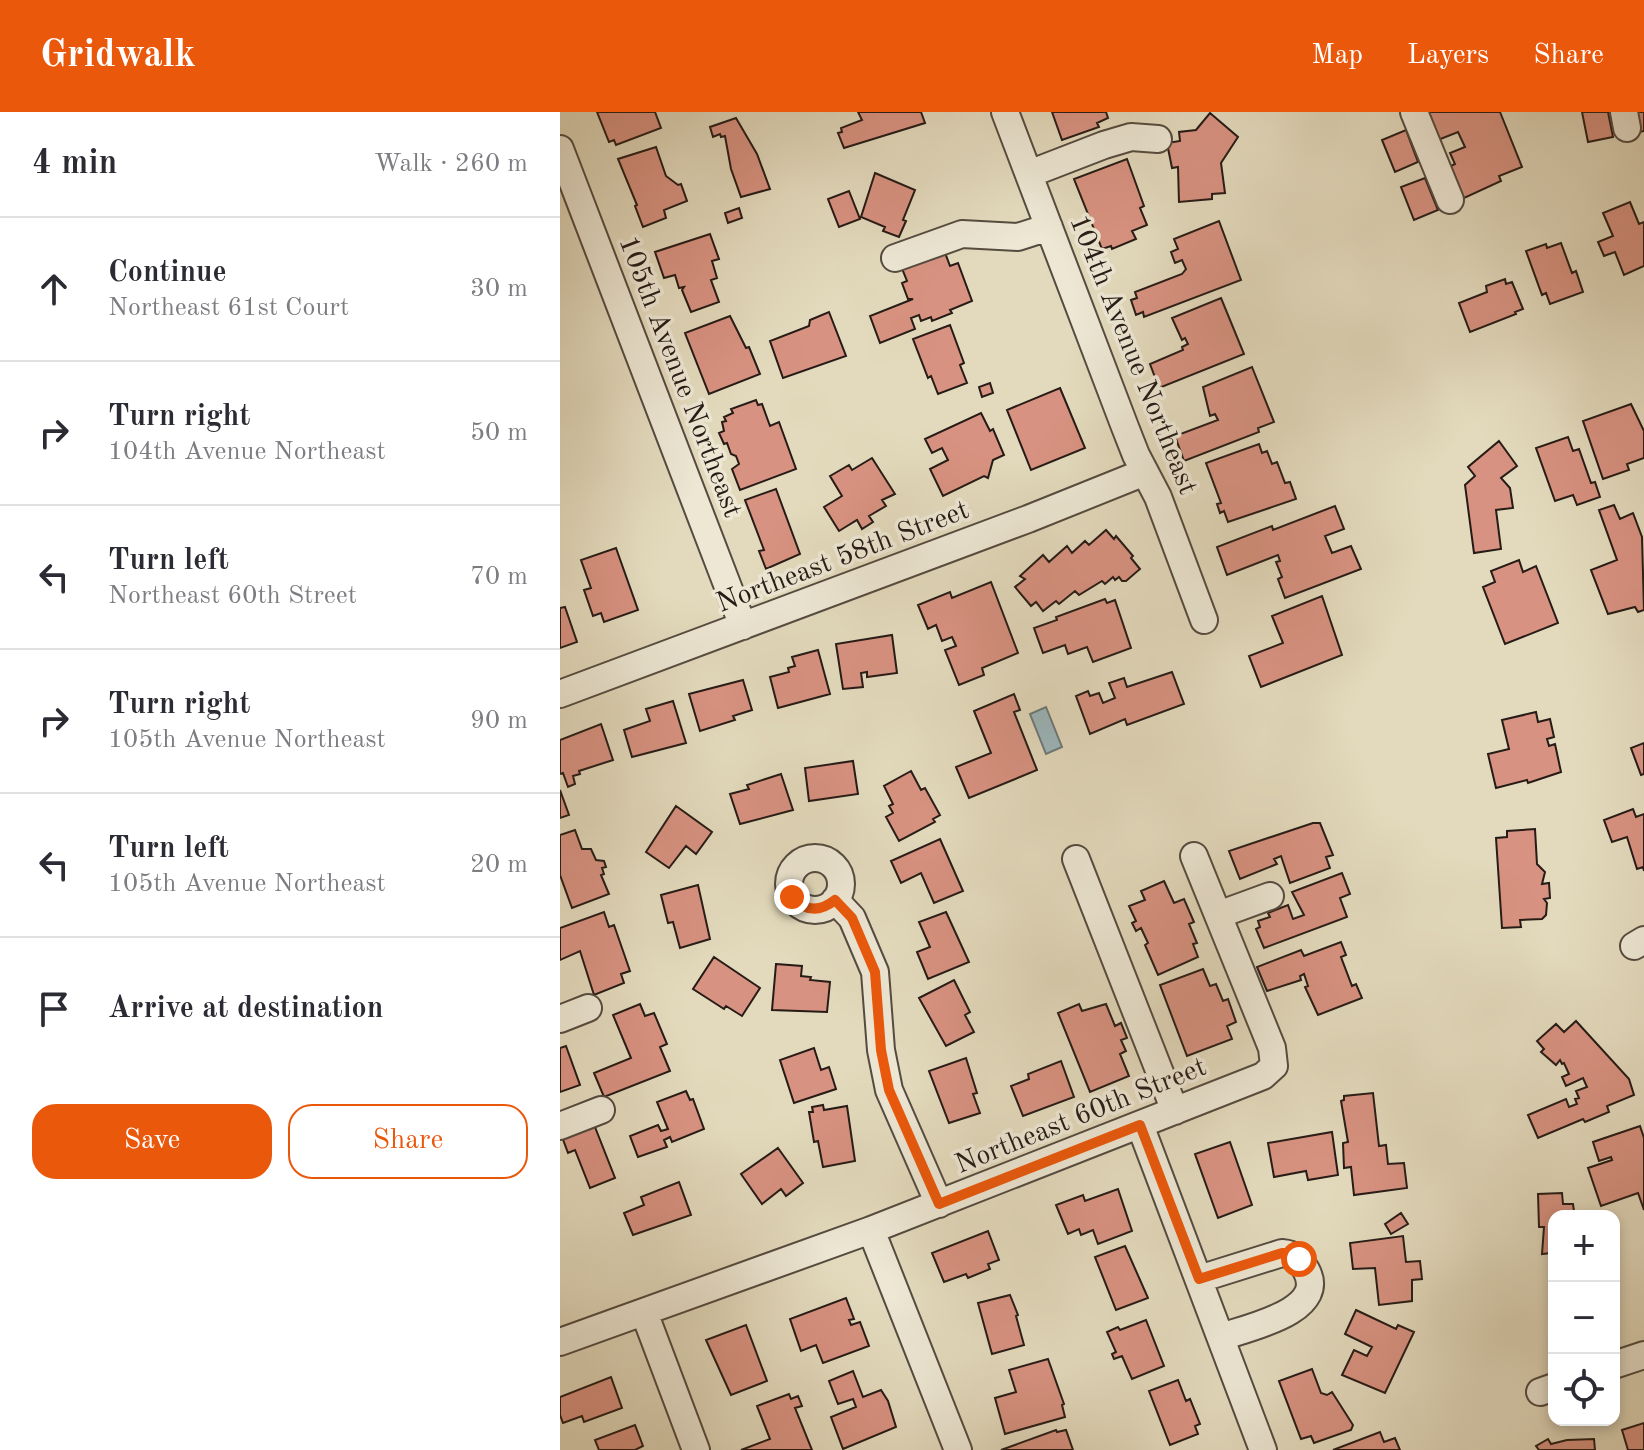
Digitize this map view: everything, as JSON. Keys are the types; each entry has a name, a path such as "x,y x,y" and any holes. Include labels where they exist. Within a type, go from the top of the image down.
{"street":[{"name":"104th Avenue Northeast","path":"1005,112 1125,427 1158,497 1204,620"},
{"path":"1414,112 1450,200"},
{"path":"1029,174 1131,137 1158,139"},
{"name":"105th Avenue Northeast","path":"560,149 743,626"},
{"path":"895,258 962,234 1018,237 1049,227"},
{"name":"Northeast 58th Street","path":"560,694 1145,472"},
{"name":"Northeast 60th Street","path":"560,1342 871,1230 1263,1076 1274,1066 1272,1048 1194,856"},
{"path":"1076,859 1175,1111"},
{"path":"1218,915 1270,896"},
{"path":"835,900 852,918 875,972 881,1050 889,1090 939,1204"},
{"path":"560,1019 588,1008"},
{"path":"560,1126 601,1110"},
{"path":"1140,1125 1263,1450"},
{"path":"871,1230 958,1450"},
{"path":"1199,1279 1282,1253 1291,1253 1299,1259 1308,1273 1309,1294 1292,1311 1221,1337"},
{"path":"644,1312 696,1450"},
{"path":"1620,1363 1644,1355"}],"water":[{"path":"1046,707 1062,747 1046,754 1030,714"}],"building":[{"path":"597,112 655,112 661,128 616,145 614,140 609,142"},
{"path":"858,112 921,112 925,123 844,148 838,133 842,132 841,128 862,120"},
{"path":"1052,112 1106,112 1108,118 1097,123 1099,127 1062,140"},
{"path":"1426,112 1500,112 1522,167 1499,176 1501,181 1462,199 1449,167 1455,164 1450,153 1465,147 1458,132 1438,140"},
{"path":"1582,112 1608,112 1613,137 1588,142"},
{"path":"1629,112 1644,112 1644,131 1633,133"},
{"path":"1210,113 1238,137 1221,163 1225,193 1212,194 1212,199 1179,202 1178,167 1172,168 1167,143 1180,141 1179,132 1196,130"},
{"path":"736,118 757,154 770,189 741,197 731,169 725,136 721,137 720,134 713,137 710,127"},
{"path":"1406,130 1418,162 1395,172 1382,140"},
{"path":"656,147 666,176 681,184 687,201 664,210 666,218 643,227 618,159"},
{"path":"1127,159 1144,206 1140,208 1147,225 1132,231 1136,239 1112,249 1111,246 1102,249 1074,179"},
{"path":"875,173 915,190 899,237 861,217"},
{"path":"1425,178 1438,210 1414,220 1401,187"},
{"path":"849,191 860,219 839,227 828,199"},
{"path":"1630,202 1639,224 1644,222 1644,266 1624,275 1615,252 1604,256 1598,242 1613,236 1603,213"},
{"path":"739,208 742,218 728,223 725,213"},
{"path":"1219,221 1241,280 1144,317 1143,312 1136,315 1131,300 1137,298 1135,292 1182,274 1186,269 1182,260 1175,263 1171,252 1178,249 1174,239"},
{"path":"710,234 719,259 712,261 717,278 711,280 719,302 691,312 682,290 684,287 679,288 675,275 664,278 655,252"},
{"path":"1561,243 1583,292 1550,304 1546,293 1542,295 1526,251"},
{"path":"944,250 950,266 958,263 972,301 932,321 931,317 921,321 919,315 911,318 915,329 880,343 870,316 913,299 908,299 902,283 907,281 901,266"},
{"path":"1505,279 1506,284 1512,282 1523,309 1470,332 1459,303 1487,292 1486,286"},
{"path":"1221,298 1244,354 1159,388 1150,364 1183,350 1182,347 1188,344 1185,338 1182,340 1172,318"},
{"path":"829,312 846,356 783,378 770,341 809,326 810,320"},
{"path":"730,316 746,348 749,347 760,374 709,394 685,333"},
{"path":"950,325 964,363 960,365 967,383 938,394 931,376 928,378 913,339"},
{"path":"1252,367 1274,422 1258,428 1259,432 1184,461 1175,436 1218,420 1215,414 1210,416 1203,387"},
{"path":"990,383 993,393 982,397 979,387"},
{"path":"1060,388 1085,448 1031,470 1007,410"},
{"path":"756,400 758,405 762,404 770,426 779,422 796,469 740,490 732,469 739,464 719,433 724,431 724,417 733,413 731,409"},
{"path":"1631,404 1644,431 1644,458 1627,464 1629,470 1603,479 1583,421"},
{"path":"981,413 990,431 993,429 1004,455 993,460 988,478 984,476 943,496 930,469 948,460 942,448 932,453 925,439"},
{"path":"1568,437 1573,451 1579,449 1591,483 1595,482 1600,497 1577,505 1573,495 1555,501 1536,448"},
{"path":"1499,441 1517,466 1501,478 1510,488 1513,508 1496,510 1501,549 1474,553 1465,485 1475,476 1468,467"},
{"path":"1259,444 1262,453 1267,451 1272,464 1277,462 1285,483 1290,482 1296,499 1228,522 1224,511 1220,513 1217,504 1221,503 1206,463"},
{"path":"872,458 895,494 882,500 886,506 869,516 873,522 862,529 857,520 839,531 824,507 842,496 830,476 849,465 852,470"},
{"path":"776,489 800,554 766,569 759,551 764,550 745,500"},
{"path":"1614,505 1620,519 1633,513 1642,537 1644,610 1638,612 1635,607 1608,614 1591,570 1617,560 1599,510"},
{"path":"1335,506 1344,529 1325,536 1332,553 1351,546 1361,569 1285,598 1278,579 1282,577 1276,562 1280,561 1278,555 1227,575 1217,547"},
{"path":"1106,530 1114,539 1116,536 1140,569 1126,581 1113,577 1105,584 1102,581 1079,595 1075,591 1059,604 1056,601 1043,611 1036,602 1031,606 1015,587 1025,579 1020,576 1043,555 1049,562 1067,546 1072,553 1085,541 1089,545"},
{"path":"616,548 638,610 604,622 601,613 593,616 584,590 591,588 581,560"},
{"path":"1519,560 1523,572 1536,566 1558,623 1505,644 1483,587 1495,582 1491,571"},
{"path":"991,582 1018,653 982,668 984,675 959,685 945,650 956,646 952,637 942,641 936,625 928,629 918,605 950,592 952,598"},
{"path":"1322,596 1342,655 1261,687 1249,656 1283,643 1272,616"},
{"path":"1105,599 1107,603 1115,600 1131,648 1093,662 1087,647 1068,654 1065,645 1043,653 1034,628"},
{"path":"565,607 577,642 560,648 560,608"},
{"path":"892,635 897,673 867,677 867,672 861,673 863,687 843,689 836,644"},
{"path":"818,650 830,694 778,708 770,677 789,672 788,668 795,666 792,657"},
{"path":"1172,672 1184,704 1127,725 1125,719 1090,734 1076,696 1088,691 1090,696 1099,693 1103,703 1115,698 1109,683 1124,678 1127,687"},
{"path":"743,680 752,710 733,716 735,720 700,731 689,694"},
{"path":"1014,694 1020,710 1014,712 1037,770 969,798 956,767 991,753 974,711"},
{"path":"673,701 686,743 632,757 624,730 650,721 646,709"},
{"path":"1536,712 1538,722 1550,719 1554,737 1547,739 1549,746 1555,744 1561,772 1528,783 1527,780 1496,788 1488,754 1509,749 1502,720"},
{"path":"601,724 613,760 579,771 580,774 573,776 575,784 568,787 563,773 560,774 560,740"},
{"path":"1644,743 1644,774 1641,775 1631,748"},
{"path":"853,761 858,794 809,801 805,768"},
{"path":"911,771 940,815 933,819 935,822 899,841 886,817 893,813 889,806 893,804 884,786"},
{"path":"781,774 793,810 740,824 730,794"},
{"path":"560,790 569,815 560,818"},
{"path":"676,806 712,832 696,854 686,846 669,868 646,852"},
{"path":"1633,809 1636,817 1644,814 1644,871 1643,867 1637,869 1627,837 1612,842 1604,820"},
{"path":"1320,823 1333,855 1326,857 1330,868 1290,883 1281,856 1274,859 1277,864 1240,879 1229,851"},
{"path":"1535,829 1537,864 1545,872 1542,884 1549,883 1550,898 1544,899 1547,903 1546,915 1542,919 1520,920 1521,927 1502,928 1496,838 1507,837 1507,831"},
{"path":"575,830 582,849 591,849 596,860 604,861 606,867 602,868 604,874 601,875 609,894 572,908 560,875 560,835"},
{"path":"940,839 963,891 934,903 921,873 901,883 891,861"},
{"path":"1342,873 1350,894 1340,898 1347,917 1264,948 1256,929 1260,927 1258,921 1288,905 1293,919 1304,915 1292,892"},
{"path":"1164,881 1174,903 1184,899 1194,922 1189,924 1197,943 1193,944 1198,957 1158,975 1141,928 1136,931 1132,923 1136,921 1129,906 1145,900 1141,891"},
{"path":"698,885 710,939 680,948 673,922 668,923 661,895"},
{"path":"604,912 609,927 614,925 630,971 621,974 624,983 594,995 580,951 560,960 560,928"},
{"path":"946,912 969,962 928,979 917,952 930,947 919,922"},
{"path":"1341,942 1346,955 1341,957 1352,986 1356,984 1362,998 1318,1015 1305,987 1308,986 1304,974 1300,976 1301,980 1267,991 1257,967 1301,950 1304,956"},
{"path":"714,957 760,988 742,1016 726,1006 724,1009 693,989"},
{"path":"776,964 802,966 801,976 830,982 827,1012 772,1010"},
{"path":"1203,969 1210,986 1216,984 1223,1001 1228,999 1236,1022 1227,1026 1232,1039 1187,1056 1160,985"},
{"path":"954,980 970,1012 965,1015 974,1032 946,1046 919,998"},
{"path":"640,1004 645,1016 654,1013 667,1044 660,1047 670,1071 604,1097 594,1073 631,1058 613,1015"},
{"path":"1079,1004 1082,1011 1106,1004 1115,1026 1121,1023 1127,1038 1121,1040 1126,1051 1120,1054 1129,1076 1090,1092 1058,1013"},
{"path":"1576,1021 1629,1079 1634,1095 1607,1106 1609,1112 1538,1138 1528,1115 1566,1099 1569,1107 1577,1104 1575,1099 1579,1098 1576,1091 1587,1087 1583,1078 1566,1086 1562,1077 1569,1074 1564,1063 1560,1060 1556,1065 1541,1052 1544,1049 1537,1041 1556,1024 1564,1032"},
{"path":"566,1046 580,1085 560,1092 560,1048"},
{"path":"814,1048 821,1070 829,1067 836,1089 794,1103 780,1060"},
{"path":"966,1058 980,1113 949,1123 929,1071"},
{"path":"1061,1061 1074,1097 1023,1116 1011,1086 1029,1079 1028,1074"},
{"path":"686,1091 690,1100 693,1099 704,1129 672,1142 670,1137 664,1140 667,1147 638,1157 630,1136 658,1125 661,1131 668,1129 657,1102"},
{"path":"1373,1093 1379,1146 1386,1145 1388,1164 1404,1163 1407,1188 1354,1195 1351,1167 1344,1168 1343,1143 1348,1142 1341,1101 1344,1096"},
{"path":"823,1105 824,1110 847,1106 855,1161 823,1167 818,1141 814,1142 809,1112 813,1112 812,1107"},
{"path":"593,1122 615,1178 590,1188 575,1150 568,1153 561,1134"},
{"path":"1640,1126 1644,1138 1644,1210 1638,1193 1601,1206 1588,1168 1612,1160 1611,1157 1599,1161 1593,1142"},
{"path":"1332,1132 1338,1175 1308,1180 1306,1171 1274,1177 1268,1143"},
{"path":"1230,1142 1252,1205 1218,1218 1195,1154"},
{"path":"778,1148 803,1183 786,1196 781,1189 762,1204 741,1174"},
{"path":"679,1182 691,1215 633,1235 624,1213 644,1205 641,1197"},
{"path":"1118,1189 1132,1231 1098,1244 1093,1230 1081,1235 1079,1229 1068,1234 1056,1205 1083,1195 1085,1201"},
{"path":"1562,1193 1563,1204 1573,1204 1574,1210 1548,1210 1548,1253 1542,1254 1544,1227 1539,1227 1538,1194"},
{"path":"1401,1213 1408,1224 1391,1234 1385,1224"},
{"path":"988,1231 999,1260 988,1264 990,1269 968,1278 966,1274 944,1282 932,1253"},
{"path":"1403,1236 1406,1262 1420,1261 1422,1279 1412,1280 1412,1301 1379,1305 1375,1268 1353,1269 1350,1243"},
{"path":"1125,1246 1148,1298 1116,1310 1095,1257"},
{"path":"1010,1295 1024,1345 992,1354 978,1303"},
{"path":"846,1298 854,1319 849,1320 851,1325 860,1322 869,1346 823,1363 816,1345 801,1351 790,1319"},
{"path":"1356,1310 1396,1329 1398,1325 1414,1332 1385,1393 1342,1375 1354,1350 1367,1356 1372,1347 1345,1334"},
{"path":"1146,1320 1164,1366 1132,1379 1122,1356 1114,1359 1112,1354 1116,1352 1107,1332"},
{"path":"746,1325 767,1381 731,1395 706,1340"},
{"path":"1048,1359 1064,1404 1065,1417 1005,1434 995,1398 1016,1392 1009,1370"},
{"path":"1312,1369 1321,1393 1327,1395 1332,1392 1353,1425 1351,1430 1314,1443 1311,1436 1301,1439 1279,1381"},
{"path":"853,1371 863,1397 881,1390 896,1427 843,1449 831,1417 856,1407 853,1399 838,1404 829,1381"},
{"path":"611,1377 622,1408 584,1422 582,1416 563,1423 560,1397"},
{"path":"1178,1380 1200,1424 1195,1426 1198,1434 1170,1445 1149,1391"},
{"path":"789,1394 791,1399 798,1396 802,1406 795,1408 812,1450 741,1450 770,1439 757,1406"},
{"path":"1644,1423 1644,1450 1628,1450 1622,1430"},
{"path":"635,1425 643,1446 635,1450 599,1450 595,1440"},
{"path":"1056,1430 1066,1430 1073,1450 1001,1450"},
{"path":"1380,1432 1384,1442 1395,1438 1400,1450 1333,1450"},
{"path":"1548,1439 1551,1444 1594,1439 1595,1450 1539,1450 1536,1446"}],"route":[{"path":"792,897 799,905 818,910 835,900 852,918 875,972 881,1050 889,1090 939,1204 1140,1125 1199,1279 1282,1253 1291,1253 1299,1259"}]}
